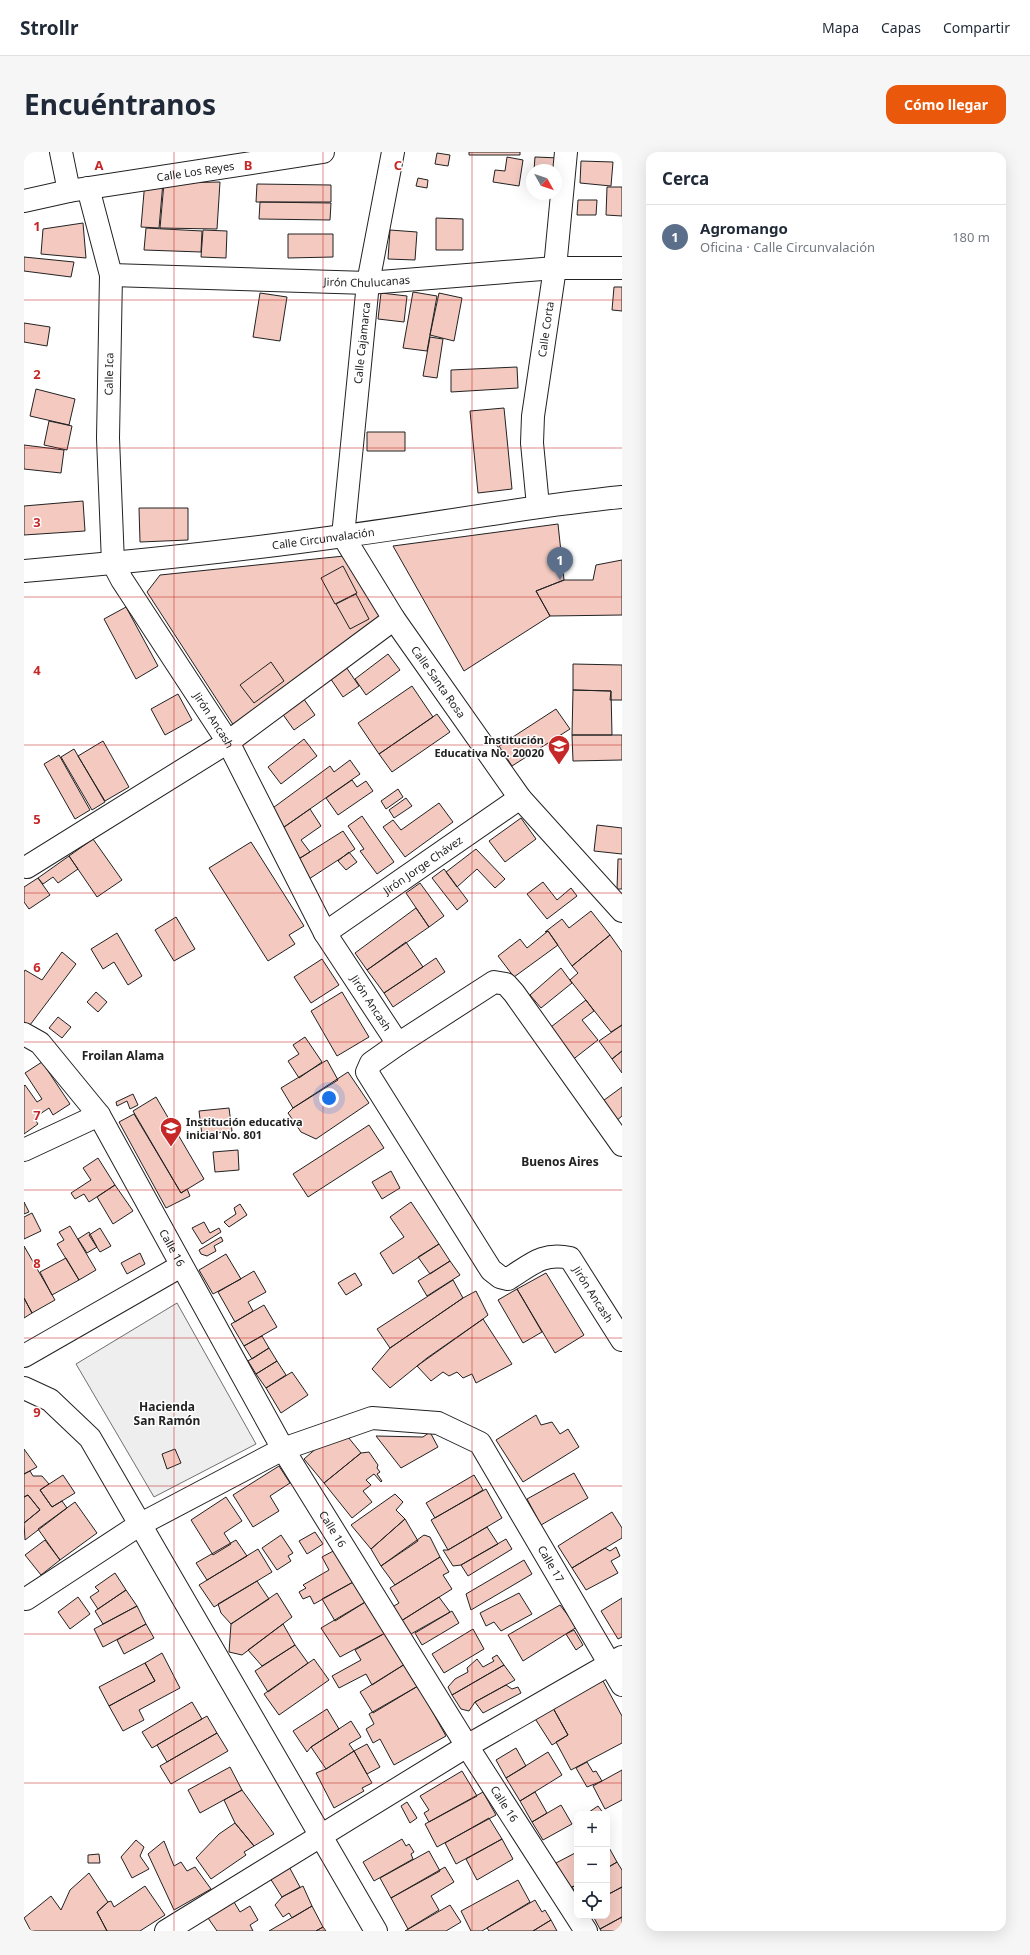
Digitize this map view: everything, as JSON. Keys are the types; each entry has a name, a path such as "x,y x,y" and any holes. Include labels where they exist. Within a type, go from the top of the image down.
{"street":[{"name":"Calle Ica","path":"62,152 79,190 111,276 108,438 113,563"},
{"name":"Calle Los Reyes","path":"24,201 225,160 323,152"},
{"name":"Calle Cajamarca","path":"343,536 368,282 393,152"},
{"name":"Calle Corta","path":"538,506 532,443 533,416 555,268 566,152"},
{"name":"Jirón Chulucanas","path":"111,276 368,282 555,268 622,268"},
{"name":"Calle Circunvalación","path":"24,571 113,563 343,536 538,506 622,497"},
{"name":"Calle Santa Rosa","path":"343,536 394,619 520,798 622,911"},
{"name":"Jirón Ancash","path":"113,563 122,580 228,742 326,933 398,1044 371,1063 367,1072 491,1270 500,1277 508,1279 543,1258 556,1255 570,1258 622,1340"},
{"path":"28,867 228,742 394,619"},
{"name":"Jirón Jorge Chávez","path":"326,933 520,798"},
{"path":"398,1044 494,982 506,984 514,993 622,1145"},
{"name":"Calle 16","path":"24,1034 40,1043 99,1116 283,1449 467,1746 586,1931"},
{"path":"24,1150 99,1116"},
{"path":"24,1356 181,1266"},
{"path":"24,1388 50,1400 90,1438 139,1525 321,1834 376,1931"},
{"name":"Calle 17","path":"283,1449 372,1418 438,1423 480,1442 616,1660 622,1685"},
{"path":"26,1599 139,1525 283,1449"},
{"path":"166,1931 321,1834 467,1746 616,1660"}],"shaded area":[{"path":"177,1303 256,1444 154,1497 76,1364"}],"building":[{"path":"469,152 520,152 520,155 469,155"},
{"path":"437,153 450,155 448,166 435,164"},
{"path":"507,157 523,160 519,186 493,182 495,170 505,171"},
{"path":"535,157 560,158 558,164 534,164"},
{"path":"581,161 613,162 611,186 580,183"},
{"path":"418,178 428,180 427,188 416,186"},
{"path":"145,181 163,182 159,228 141,227"},
{"path":"220,182 217,229 160,228 164,183"},
{"path":"257,184 331,185 331,202 256,202"},
{"path":"607,187 622,187 622,216 606,215"},
{"path":"578,200 597,200 596,215 577,215"},
{"path":"260,202 331,203 330,220 259,219"},
{"path":"436,218 463,219 463,250 436,250"},
{"path":"83,223 86,258 41,254 43,229"},
{"path":"146,228 202,231 201,252 144,250"},
{"path":"203,230 227,231 226,258 201,257"},
{"path":"390,230 417,232 415,260 388,259"},
{"path":"288,234 333,234 333,257 288,258"},
{"path":"24,257 74,262 71,277 24,271"},
{"path":"614,287 622,287 622,311 612,310"},
{"path":"413,292 437,296 427,351 403,348"},
{"path":"260,293 287,297 280,341 253,337"},
{"path":"381,293 407,296 404,322 378,319"},
{"path":"439,293 462,298 454,341 430,335"},
{"path":"24,323 50,327 47,346 24,342"},
{"path":"430,337 443,339 437,378 423,376"},
{"path":"517,367 518,388 451,392 451,370"},
{"path":"36,389 75,399 69,425 30,416"},
{"path":"504,408 512,489 478,493 470,411"},
{"path":"49,421 72,426 67,450 44,445"},
{"path":"367,432 405,432 405,451 367,451"},
{"path":"24,445 64,450 61,473 24,469"},
{"path":"83,501 85,531 24,535 24,506"},
{"path":"139,508 188,508 188,540 140,542"},
{"path":"558,524 564,580 536,591 550,616 464,671 393,546"},
{"path":"344,556 386,616 234,726 147,592 160,575"},
{"path":"622,560 622,615 550,616 536,591 564,580 593,580 596,565"},
{"path":"343,566 357,593 335,604 321,578"},
{"path":"356,594 369,619 350,629 336,604"},
{"path":"126,607 158,666 136,679 104,619"},
{"path":"388,654 400,670 366,695 355,679"},
{"path":"271,662 284,681 254,703 240,685"},
{"path":"344,664 359,686 343,697 328,675"},
{"path":"573,664 622,665 622,700 610,700 611,691 573,690"},
{"path":"412,686 433,717 379,754 358,723"},
{"path":"573,690 611,691 612,735 572,735"},
{"path":"178,694 192,720 165,735 151,709"},
{"path":"301,695 315,715 294,730 279,709"},
{"path":"556,709 570,729 512,766 499,746"},
{"path":"437,714 450,732 392,772 379,754"},
{"path":"572,735 622,735 622,760 573,761"},
{"path":"304,739 317,756 281,784 268,767"},
{"path":"103,741 129,787 105,801 78,756"},
{"path":"74,749 105,802 92,810 61,757"},
{"path":"59,755 90,810 75,819 44,764"},
{"path":"350,760 360,774 277,832 266,813 330,766 334,772"},
{"path":"352,780 357,787 366,781 373,791 338,815 326,798"},
{"path":"398,789 403,797 386,809 381,801"},
{"path":"406,798 412,806 394,818 389,810"},
{"path":"439,803 453,822 405,857 383,827 393,820 401,830"},
{"path":"310,809 321,826 301,840 310,852 297,860 277,832"},
{"path":"362,816 394,862 377,874 360,851 364,849 348,826"},
{"path":"521,818 536,839 505,862 489,841"},
{"path":"597,825 622,828 622,854 594,851"},
{"path":"343,831 355,849 309,879 297,860"},
{"path":"93,839 122,880 97,897 69,856"},
{"path":"251,842 304,926 289,935 295,944 268,961 209,868"},
{"path":"476,849 505,879 495,888 477,869 457,887 446,872"},
{"path":"349,852 357,862 346,870 338,861"},
{"path":"69,856 78,869 58,883 53,877 43,884 38,878"},
{"path":"618,859 622,859 622,889 617,889"},
{"path":"444,869 468,901 457,910 432,878"},
{"path":"38,878 50,895 29,909 24,902 24,887"},
{"path":"543,882 557,900 571,888 577,896 547,919 527,894"},
{"path":"420,883 444,916 429,927 406,893"},
{"path":"416,908 429,927 367,970 355,953"},
{"path":"591,911 610,935 572,966 548,931 545,932 562,919 569,928"},
{"path":"176,917 195,949 174,961 155,930"},
{"path":"548,931 558,945 514,977 498,956 520,939 527,948"},
{"path":"117,933 142,976 128,985 114,962 103,969 91,949"},
{"path":"610,935 622,952 622,1025 611,1032 570,980 578,973 572,966"},
{"path":"406,942 423,967 384,993 367,970"},
{"path":"62,952 76,964 30,1025 24,1022 24,972 25,970 42,980"},
{"path":"436,958 445,972 393,1007 384,993"},
{"path":"322,959 339,985 311,1003 294,977"},
{"path":"561,968 572,983 541,1008 530,995"},
{"path":"96,992 107,1002 98,1012 87,1002"},
{"path":"342,992 369,1037 337,1056 311,1011"},
{"path":"586,1000 594,1011 582,1020 598,1040 571,1061 547,1030"},
{"path":"58,1017 71,1027 62,1038 49,1028"},
{"path":"622,1025 622,1051 612,1059 599,1041"},
{"path":"305,1037 322,1062 299,1078 288,1061 299,1054 293,1045"},
{"path":"622,1051 622,1073 612,1059"},
{"path":"327,1060 338,1080 293,1108 281,1088"},
{"path":"42,1062 70,1104 53,1115 49,1108 34,1118 38,1124 24,1134 24,1086 25,1085 37,1102 42,1099 25,1073"},
{"path":"348,1072 369,1103 316,1139 301,1132 288,1113 293,1108"},
{"path":"622,1087 622,1116 610,1126 596,1106"},
{"path":"133,1094 138,1105 130,1109 127,1101 117,1106 116,1102"},
{"path":"156,1097 204,1179 181,1193 133,1111"},
{"path":"229,1108 232,1131 202,1135 199,1111"},
{"path":"134,1114 181,1193 187,1189 190,1196 166,1208 119,1122"},
{"path":"369,1125 384,1148 308,1197 293,1174"},
{"path":"238,1150 239,1170 215,1172 213,1152"},
{"path":"98,1158 115,1185 89,1202 84,1194 75,1199 71,1193 91,1180 83,1168"},
{"path":"391,1171 400,1188 382,1199 372,1182"},
{"path":"115,1185 133,1211 113,1224 97,1197"},
{"path":"24,1202 29,1212 24,1214"},
{"path":"411,1202 439,1244 393,1274 380,1253 404,1237 390,1217"},
{"path":"240,1204 247,1215 229,1227 224,1222 236,1214 234,1208"},
{"path":"32,1213 41,1231 24,1239 24,1217"},
{"path":"204,1222 210,1233 219,1228 221,1232 202,1244 192,1228"},
{"path":"70,1226 96,1270 79,1280 57,1244 64,1240 59,1232"},
{"path":"100,1228 111,1246 100,1252 89,1235"},
{"path":"89,1232 97,1247 87,1253 78,1239"},
{"path":"221,1237 223,1241 214,1246 216,1251 207,1256 201,1254 199,1250"},
{"path":"439,1244 450,1261 430,1274 418,1257"},
{"path":"24,1246 55,1300 32,1313 24,1298"},
{"path":"140,1253 145,1264 127,1274 121,1263"},
{"path":"226,1254 241,1279 213,1294 199,1270"},
{"path":"66,1258 79,1280 52,1295 40,1272"},
{"path":"450,1261 460,1275 427,1296 418,1281"},
{"path":"254,1271 266,1292 248,1302 253,1311 235,1322 218,1292"},
{"path":"355,1273 362,1285 346,1295 338,1283"},
{"path":"546,1273 584,1335 555,1353 517,1289"},
{"path":"453,1280 463,1298 390,1348 377,1329"},
{"path":"517,1289 542,1332 523,1343 498,1300"},
{"path":"476,1291 488,1315 483,1319 427,1358 390,1388 372,1369 390,1348 463,1298"},
{"path":"24,1298 32,1313 24,1318"},
{"path":"264,1305 277,1327 244,1346 231,1324"},
{"path":"483,1319 512,1364 476,1383 472,1374 463,1378 457,1372 449,1376 443,1372 431,1381 417,1366"},
{"path":"262,1336 269,1348 252,1359 244,1346"},
{"path":"269,1348 277,1361 256,1374 248,1361"},
{"path":"277,1361 286,1375 266,1388 256,1374"},
{"path":"292,1372 308,1395 281,1413 266,1388"},
{"path":"536,1415 541,1425 552,1422 560,1434 568,1429 579,1447 523,1482 496,1440"},
{"path":"430,1432 438,1447 401,1468 376,1436 423,1437"},
{"path":"348,1437 361,1453 324,1483 304,1459 319,1446"},
{"path":"24,1449 37,1467 24,1474"},
{"path":"175,1449 181,1463 167,1469 162,1454"},
{"path":"369,1452 378,1465 377,1468 380,1472 377,1474 382,1481 381,1482 374,1474 366,1480 371,1485 363,1491 372,1502 352,1518 324,1483 361,1453"},
{"path":"279,1466 290,1483 270,1496 279,1511 253,1527 233,1495"},
{"path":"30,1471 33,1476 42,1476 49,1484 40,1490 52,1507 62,1501 67,1508 25,1540 24,1523 40,1510 28,1495 24,1497 24,1474"},
{"path":"574,1473 588,1498 541,1525 527,1499"},
{"path":"63,1475 75,1493 52,1507 40,1490"},
{"path":"474,1475 483,1490 435,1518 426,1503"},
{"path":"486,1489 502,1518 448,1550 431,1520"},
{"path":"395,1494 403,1502 396,1510 405,1519 371,1549 351,1525"},
{"path":"28,1495 40,1510 24,1523 24,1497"},
{"path":"226,1497 242,1521 224,1533 231,1544 213,1555 191,1520"},
{"path":"75,1502 97,1533 60,1560 38,1529"},
{"path":"612,1512 622,1528 622,1538 572,1568 558,1546"},
{"path":"405,1519 418,1541 381,1566 371,1549"},
{"path":"487,1527 498,1544 461,1565 453,1566 443,1550 448,1550"},
{"path":"315,1532 323,1544 307,1554 299,1541"},
{"path":"281,1535 293,1553 288,1556 291,1561 277,1570 262,1548"},
{"path":"424,1535 430,1537 440,1557 395,1585 381,1566"},
{"path":"506,1539 512,1549 468,1576 461,1565"},
{"path":"45,1540 60,1560 41,1575 25,1555"},
{"path":"236,1540 247,1556 207,1580 196,1563"},
{"path":"616,1547 620,1556 611,1561 618,1573 586,1590 572,1568 605,1548 610,1551"},
{"path":"258,1549 272,1572 214,1607 199,1585"},
{"path":"337,1549 355,1581 314,1604 310,1596 303,1599 299,1592 306,1588 303,1585 329,1570 322,1557"},
{"path":"440,1557 449,1572 443,1575 452,1589 398,1623 389,1609 399,1603 390,1588"},
{"path":"524,1560 532,1574 471,1610 466,1594"},
{"path":"115,1573 126,1590 98,1609 90,1597 99,1591 95,1587"},
{"path":"257,1581 269,1599 231,1624 221,1613 218,1604"},
{"path":"355,1581 367,1601 335,1621 322,1599"},
{"path":"126,1590 137,1606 103,1624 95,1611"},
{"path":"277,1593 292,1617 242,1655 229,1652 231,1624"},
{"path":"519,1593 532,1614 501,1631 494,1622 486,1626 480,1613"},
{"path":"78,1597 90,1614 70,1629 58,1612"},
{"path":"439,1597 450,1612 411,1634 401,1621"},
{"path":"622,1598 622,1637 618,1639 601,1611"},
{"path":"367,1601 387,1632 340,1657 321,1628"},
{"path":"560,1605 577,1627 523,1661 508,1635"},
{"path":"137,1606 146,1624 103,1647 94,1629"},
{"path":"452,1611 459,1623 422,1645 415,1633"},
{"path":"146,1624 154,1638 124,1654 117,1640"},
{"path":"283,1624 295,1645 262,1666 248,1650"},
{"path":"473,1629 484,1649 444,1673 432,1654"},
{"path":"574,1630 583,1645 576,1650 566,1634"},
{"path":"387,1632 405,1664 372,1685 366,1674 339,1688 332,1676 361,1660 355,1650"},
{"path":"295,1645 308,1663 268,1692 255,1671"},
{"path":"162,1653 180,1688 139,1710 144,1720 123,1731 109,1706 155,1681 145,1663"},
{"path":"497,1655 504,1665 452,1695 448,1687 455,1679 468,1672 467,1668 477,1659 483,1667 494,1661 492,1658"},
{"path":"314,1659 329,1680 279,1715 264,1694"},
{"path":"145,1663 155,1681 109,1706 99,1687"},
{"path":"405,1664 418,1686 373,1713 360,1692"},
{"path":"504,1665 515,1680 475,1702 469,1711 461,1709 452,1695"},
{"path":"603,1681 622,1716 622,1743 571,1770 556,1742 568,1735 553,1708"},
{"path":"506,1685 512,1689 518,1687 521,1693 483,1713 475,1702"},
{"path":"418,1686 446,1736 394,1765 380,1739 373,1743 366,1729 374,1724 369,1714"},
{"path":"192,1702 202,1719 152,1748 142,1732"},
{"path":"553,1708 568,1735 552,1745 534,1717"},
{"path":"327,1709 339,1729 311,1747 307,1752 293,1731"},
{"path":"207,1716 217,1733 167,1762 157,1745"},
{"path":"351,1721 361,1737 349,1744 354,1751 326,1769 311,1747"},
{"path":"217,1733 228,1751 171,1784 160,1766"},
{"path":"367,1744 380,1767 367,1774 354,1751"},
{"path":"516,1748 526,1766 506,1778 496,1760"},
{"path":"354,1751 372,1783 362,1788 364,1791 334,1808 316,1773 326,1769"},
{"path":"548,1752 562,1775 520,1801 506,1778"},
{"path":"587,1762 593,1772 596,1771 602,1781 587,1787 576,1768"},
{"path":"230,1767 242,1790 200,1813 188,1790"},
{"path":"622,1770 622,1800 605,1809 593,1786"},
{"path":"462,1771 477,1796 429,1822 424,1813 429,1810 420,1796"},
{"path":"242,1790 274,1834 254,1846 235,1823 224,1800"},
{"path":"483,1792 496,1815 437,1847 425,1824"},
{"path":"535,1792 547,1813 532,1822 520,1801"},
{"path":"407,1802 417,1818 410,1823 401,1806"},
{"path":"561,1805 572,1824 543,1840 532,1822"},
{"path":"598,1806 602,1811 590,1811"},
{"path":"489,1818 502,1839 456,1864 445,1843"},
{"path":"235,1823 254,1846 244,1852 246,1855 211,1879 196,1858 219,1834"},
{"path":"402,1839 406,1846 409,1844 414,1852 411,1854 413,1859 374,1881 363,1862"},
{"path":"502,1839 513,1859 477,1880 466,1859"},
{"path":"136,1840 144,1847 140,1856 149,1869 132,1878 121,1857"},
{"path":"164,1841 174,1866 181,1862 187,1871 195,1867 211,1889 174,1910 148,1854"},
{"path":"610,1849 617,1862 610,1866"},
{"path":"429,1851 440,1871 391,1898 380,1878"},
{"path":"99,1854 100,1863 88,1863 88,1855"},
{"path":"574,1854 574,1886 569,1888 556,1863"},
{"path":"286,1861 300,1887 282,1897 268,1875"},
{"path":"617,1862 622,1870 622,1887 610,1893 610,1883 610,1866"},
{"path":"445,1867 454,1882 431,1896 439,1910 408,1929 391,1898"},
{"path":"89,1873 108,1902 97,1912 107,1931 31,1931 24,1918 51,1896 61,1910 70,1890"},
{"path":"518,1880 530,1902 482,1931 471,1931 461,1911"},
{"path":"145,1886 165,1915 140,1931 107,1931 97,1912 111,1901 114,1907"},
{"path":"303,1886 312,1906 292,1918 289,1913 283,1917 275,1905 282,1897"},
{"path":"622,1887 622,1917 600,1929 595,1919 610,1919 610,1893"},
{"path":"535,1900 542,1912 545,1910 551,1920 533,1931 489,1931 487,1928"},
{"path":"234,1902 240,1912 250,1906 258,1920 250,1925 253,1931 217,1931 208,1918"},
{"path":"450,1905 461,1922 446,1931 405,1931"},
{"path":"312,1906 323,1927 316,1931 269,1931"},
{"path":"622,1917 622,1931 601,1931 600,1929"},
{"path":"551,1920 557,1931 533,1931"},
{"path":"323,1927 326,1931 316,1931"}],"place":[{"name":"Agromango","path":"560,580"},
{"name":"Institución Educativa No. 20020","path":"559,766"},
{"name":"Institución educativa inicial No. 801","path":"171,1148"}],"district":[{"name":"Froilan Alama","path":"123,1056"},
{"name":"Buenos Aires","path":"560,1162"},
{"name":"Hacienda San Ramón","path":"167,1414"}]}
